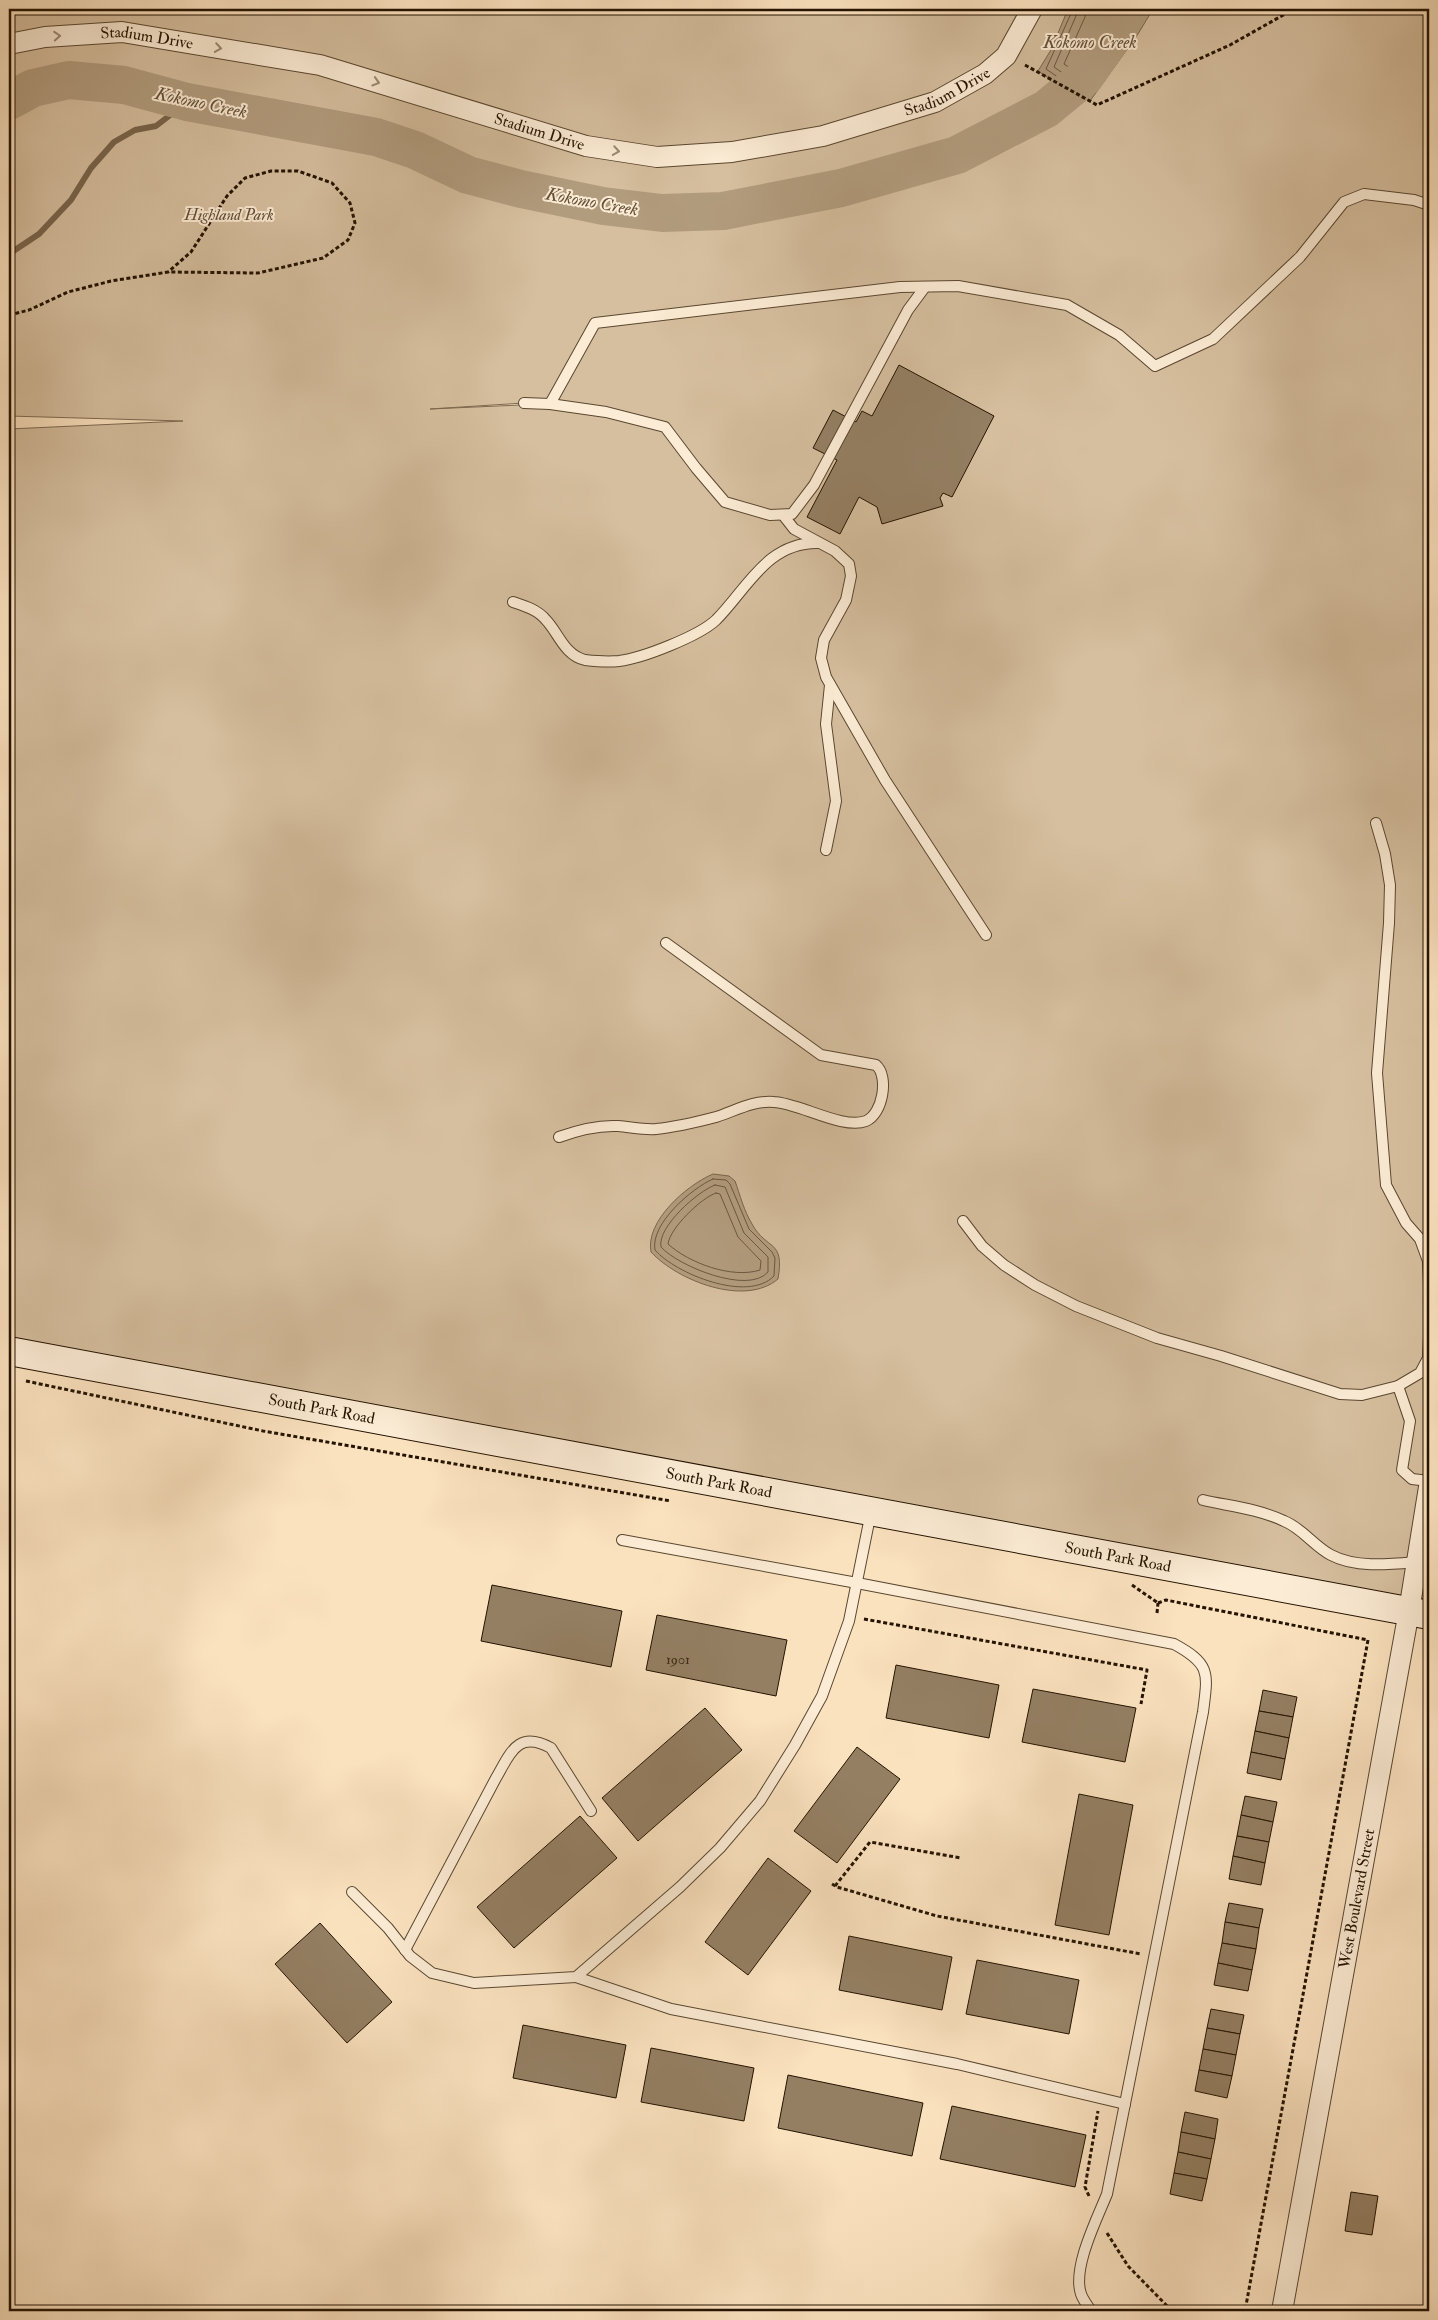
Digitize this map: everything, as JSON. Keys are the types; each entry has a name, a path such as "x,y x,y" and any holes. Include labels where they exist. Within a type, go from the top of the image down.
{"street":[{"name":"Stadium Drive","path":"9,44 45,37 122,32 320,65 586,146 657,157 732,152 823,136 935,102 985,74 1006,56 1032,9"},
{"name":"South Park Road","path":"9,1351 1419,1613"},
{"name":"West Boulevard Street","path":"1282,2311 1419,1613 1429,1487"}],"lane":[{"path":"550,404 595,322 900,287 958,286 1066,305 1119,335 1155,366 1213,339 1300,257 1344,202 1364,194 1414,200 1429,205"},
{"path":"524,403 550,404 606,412 665,427 725,502 770,515 792,514 814,485 908,310 925,287"},
{"path":"783,514 794,529 835,551 848,564 852,576 846,600 824,640 821,658 830,685 884,780 986,935"},
{"path":"513,602 533,609 547,620 557,638 570,651 583,660 619,661 693,636 715,621 750,577 770,558 789,548 805,543 821,543"},
{"path":"826,850 836,802 826,724 830,685"},
{"path":"1376,823 1385,854 1390,885 1389,923 1377,1073 1384,1168 1386,1184 1395,1205 1406,1223 1420,1239 1428,1261 1429,1284"},
{"path":"559,1137 579,1130 601,1126 656,1129 704,1120 756,1103 791,1104 823,1116 855,1123 867,1121 876,1113 881,1098 883,1080 881,1069 876,1065 821,1055 666,943"},
{"path":"963,1221 982,1246 1004,1265 1035,1284 1120,1325 1340,1394 1362,1395 1398,1386 1420,1373 1428,1358 1429,1337"},
{"path":"1398,1386 1410,1421 1402,1470 1412,1480 1429,1481"},
{"path":"1203,1500 1271,1515 1287,1522 1332,1555 1362,1563 1396,1564 1423,1561"},
{"path":"576,1977 680,1888 720,1848 760,1801 822,1696 850,1616 871,1511"},
{"path":"622,1540 1174,1644 1194,1655 1204,1667 1207,1683 1203,1712 1107,2194 1094,2222 1081,2262 1081,2293 1091,2311"},
{"path":"405,1950 496,1778 518,1744 530,1740 541,1742 551,1748 592,1811"},
{"path":"352,1892 388,1928 410,1956 432,1973 474,1983 576,1977 671,2009 957,2064 1125,2104"}],"path":[{"path":"1038,71 1097,105 1230,45 1294,9"},
{"path":"9,315 28,310 68,292 112,282 168,272 258,273 323,258 348,240 355,223 350,203 332,183 298,171 271,171 245,178 226,196 192,252 168,272"},
{"path":"24,1380 262,1431 679,1502"},
{"path":"1125,1582 1132,1584 1158,1603"},
{"path":"1158,1603 1166,1600 1368,1640 1245,2311"},
{"path":"1157,1613 1158,1603"},
{"path":"850,1616 1147,1670 1141,1704"},
{"path":"961,1858 870,1842 834,1885 937,1916 1155,1956"}],"green space":[{"name":"Highland Park","path":"9,9 1429,9 1429,1619 9,1351 9,429 183,421 9,416","holes":["524,403 543,404 430,409"]}],"water":[{"name":"Kokomo Creek","path":"1068,9 1153,9 1138,34 1090,101 1068,91 1038,71 1051,50"},
{"path":"713,1174 729,1176 735,1181 744,1208 752,1224 777,1251 780,1266 778,1279 764,1287 748,1291 712,1287 694,1281 678,1272 663,1263 651,1252 654,1228 661,1217 680,1195"}],"building":[{"path":"899,365 994,416 952,497 943,493 940,498 943,506 882,524 877,507 859,497 840,534 807,517 837,460 813,448 833,410 856,422 862,411 872,416"},
{"path":"492,1585 622,1611 611,1667 481,1641"},
{"path":"657,1615 787,1640 776,1696 646,1670"},
{"path":"896,1665 999,1685 989,1738 886,1718"},
{"path":"1033,1689 1136,1708 1125,1762 1022,1742"},
{"path":"1263,1690 1297,1697 1293,1717 1259,1711"},
{"path":"705,1708 742,1750 638,1841 602,1798"},
{"path":"1259,1711 1293,1717 1289,1738 1255,1731"},
{"path":"1255,1731 1289,1738 1285,1759 1251,1752"},
{"path":"857,1747 900,1779 837,1863 794,1831"},
{"path":"1251,1752 1285,1759 1281,1780 1247,1773"},
{"path":"1079,1794 1133,1805 1109,1935 1055,1925"},
{"path":"1245,1796 1277,1802 1273,1822 1241,1815"},
{"path":"1241,1815 1273,1822 1269,1842 1237,1836"},
{"path":"580,1816 617,1858 514,1948 477,1907"},
{"path":"1237,1836 1269,1842 1265,1863 1233,1856"},
{"path":"1233,1856 1265,1863 1261,1885 1229,1879"},
{"path":"768,1858 811,1891 748,1975 705,1942"},
{"path":"1229,1903 1263,1909 1259,1928 1225,1922"},
{"path":"1225,1922 1259,1928 1256,1949 1222,1943"},
{"path":"320,1923 392,2002 347,2043 275,1964"},
{"path":"849,1936 952,1957 942,2010 839,1990"},
{"path":"1222,1943 1256,1949 1252,1970 1218,1963"},
{"path":"977,1960 1079,1980 1069,2034 966,2014"},
{"path":"1218,1963 1252,1970 1248,1991 1214,1985"},
{"path":"1211,2009 1244,2015 1240,2034 1207,2028"},
{"path":"523,2025 626,2045 616,2098 513,2078"},
{"path":"1207,2028 1240,2034 1236,2055 1203,2049"},
{"path":"651,2048 754,2068 744,2121 641,2102"},
{"path":"1203,2049 1236,2055 1232,2076 1199,2070"},
{"path":"1199,2070 1232,2076 1227,2098 1195,2091"},
{"path":"788,2075 923,2103 912,2156 778,2128"},
{"path":"952,2106 1086,2135 1075,2187 940,2159"},
{"path":"1185,2112 1218,2119 1215,2139 1181,2132"},
{"path":"1181,2132 1215,2139 1211,2159 1178,2152"},
{"path":"1178,2152 1211,2159 1207,2179 1174,2173"},
{"path":"1174,2173 1207,2179 1202,2201 1170,2194"},
{"path":"1351,2192 1378,2196 1372,2235 1345,2231"}],"waterway":[{"name":"Kokomo Creek","path":"9,101 33,88 69,80 124,85 187,102 376,137 415,150 468,175 521,189 603,206 662,213 723,211 841,188 957,155 1046,109 1085,77 1112,38 1128,9"},
{"path":"9,254 39,234 71,200 91,168 114,142 135,130 156,126 187,102"}]}
